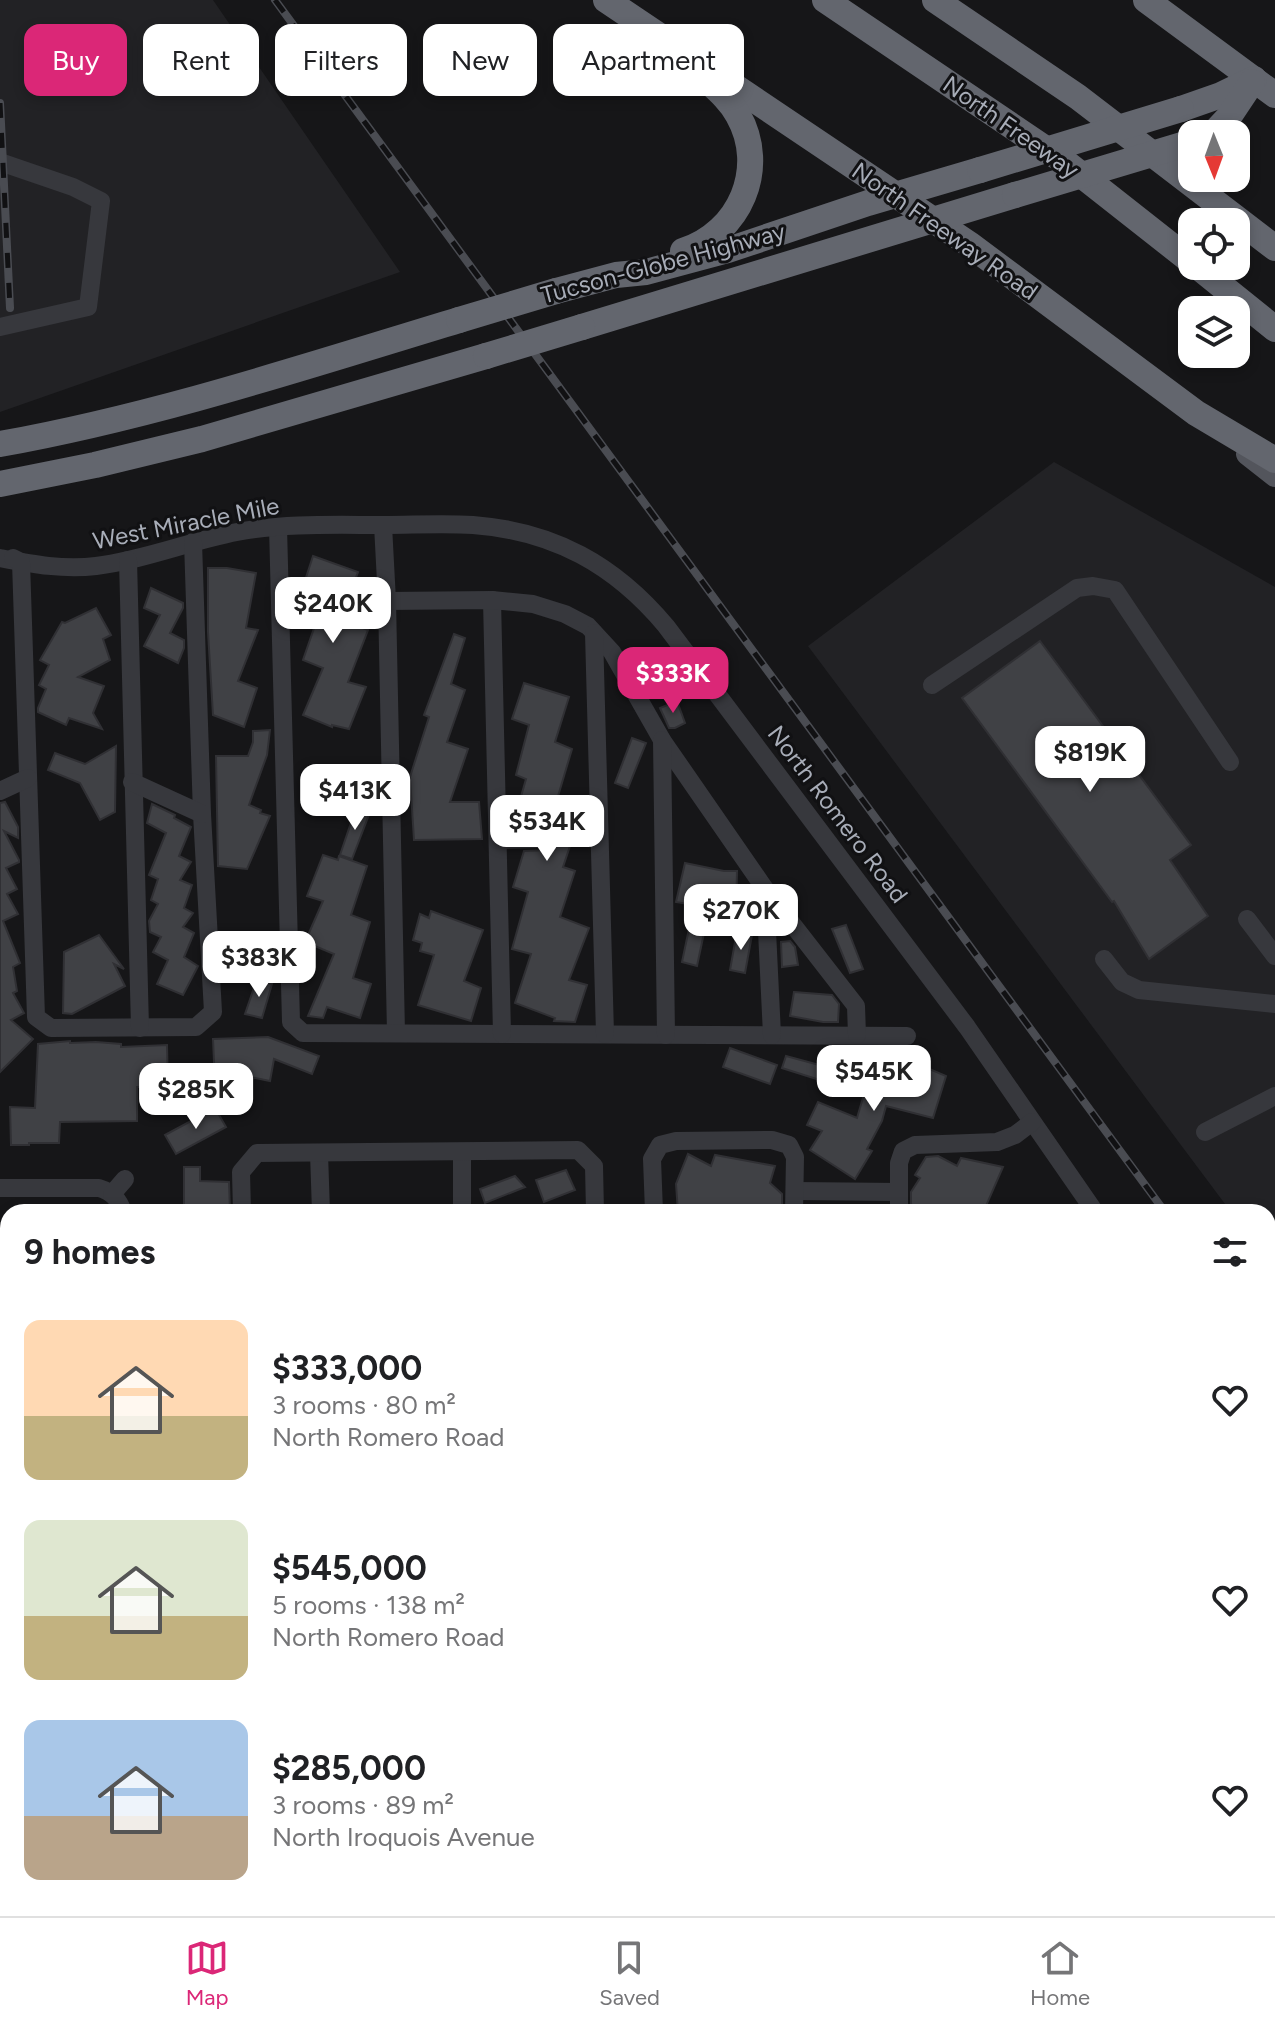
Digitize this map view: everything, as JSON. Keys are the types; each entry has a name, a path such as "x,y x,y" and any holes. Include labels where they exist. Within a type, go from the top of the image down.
{"highway":[{"name":"North Freeway Road","path":"606,0 969,244 1196,413"},
{"name":"North Freeway","path":"825,0 1065,162 1178,251"},
{"path":"935,0 1078,97 1275,248"},
{"path":"1146,0 1265,87 1226,120"},
{"path":"616,275 635,264 690,248 715,235 741,203 751,165 746,133 731,104 633,19"},
{"name":"Tucson-Globe Highway","path":"0,444 167,407 556,291 728,250 1221,95 1265,87"},
{"name":"Tucson-Globe Highway","path":"0,486 202,439 1178,146"},
{"path":"1214,280 1275,329"},
{"path":"1196,413 1275,460"}],"main road":[{"name":"North Freeway Road","path":"1196,413 1275,476"}],"street":[{"path":"0,162 73,187 101,201 88,307 0,327"},
{"path":"383,525 396,1033"},
{"name":"West Miracle Mile","path":"0,555 45,566 95,566 238,532 278,527 383,525"},
{"name":"North Romero Road","path":"383,525 473,525 527,533 575,551 639,595 666,626 948,1001 1089,1204"},
{"path":"278,527 291,1022 303,1033 907,1036"},
{"path":"21,562 36,1017 51,1028 196,1027 213,1012 202,814 193,542"},
{"path":"128,560 140,1028"},
{"path":"932,685 1077,588 1093,586 1115,590 1230,762"},
{"path":"387,601 492,600 533,604 565,614 588,626 612,652 662,740 765,889 856,1006 857,1035"},
{"path":"492,600 502,1034"},
{"path":"594,633 605,1034"},
{"path":"662,740 666,1035"},
{"path":"0,791 28,778"},
{"path":"132,782 202,814"},
{"path":"498,840 543,839"},
{"path":"765,889 772,1035"},
{"path":"1247,919 1275,956"},
{"path":"1104,959 1122,982 1139,990 1275,1004"},
{"path":"1205,1132 1275,1096"},
{"path":"899,1204 899,1163 903,1151 915,1145 997,1142 1015,1135 1032,1122"},
{"path":"654,1204 652,1159 660,1145 676,1141 772,1140 789,1145 795,1157 794,1204"},
{"path":"242,1204 241,1172 257,1153 578,1150 594,1166 595,1204"},
{"path":"462,1152 462,1204"},
{"path":"319,1153 321,1204"},
{"path":"112,1194 125,1179"},
{"path":"0,1188 99,1188 112,1194 119,1204"},
{"path":"795,1191 899,1192"}],"shaded area":[{"path":"0,0 213,0 230,24 143,24 143,96 259,96 259,67 275,90 275,96 279,96 400,272 0,412"},
{"path":"1054,462 1275,587 1275,1204 1225,1204 808,646"}],"building":[{"path":"313,556 358,572 340,620 368,630 348,682 366,687 349,729 332,727 303,715 323,668 303,660 321,608 300,596"},
{"path":"208,568 256,573 246,628 258,630 238,681 257,688 244,727 213,715"},
{"path":"151,588 183,603 170,633 184,640 178,663 144,646 160,615 144,608"},
{"path":"96,608 111,635 103,639 110,660 78,677 104,686 93,713 102,729 69,718 66,725 38,712 46,689 39,685 49,665 40,660 62,622"},
{"path":"454,634 465,638 451,684 465,690 447,742 468,749 450,802 479,802 482,839 414,840 410,777 429,717 424,715"},
{"path":"1040,641 1191,845 1170,860 1208,916 1149,959 1114,901 962,698"},
{"path":"524,683 569,697 555,742 572,749 556,803 582,810 563,867 575,871 560,917 589,928 569,980 587,985 575,1022 554,1021 555,1018 515,1003 531,954 512,949 528,892 513,887 524,851 549,850 555,840 554,833 548,828 512,828 526,779 516,775 529,725 512,719"},
{"path":"677,701 685,723 669,728 660,708"},
{"path":"270,730 267,755 249,805 270,816 247,869 218,866 216,756 248,756 253,731"},
{"path":"632,738 646,743 628,788 615,783"},
{"path":"116,746 115,812 100,820 80,783 48,770 55,753 85,764"},
{"path":"5,802 18,827 18,838 4,831 19,862 6,868 17,889 7,894 18,914 3,921 20,963 13,967 17,991 13,993 24,1013 11,1020 33,1039 0,1072 0,803"},
{"path":"152,804 191,827 179,856 191,862 180,880 192,885 184,908 193,913 183,927 194,933 184,957 198,966 183,995 157,984 168,960 153,952 161,937 150,932 149,921 158,904 151,900 158,879 149,875 166,833 147,823"},
{"path":"357,805 370,812 352,859 340,855"},
{"path":"323,855 338,860 339,856 367,866 351,915 370,922 353,978 371,984 360,1018 327,1007 323,1018 308,1016 334,954 305,942 323,901 307,896"},
{"path":"685,863 737,871 736,914 708,914 697,966 682,962 694,905 676,902"},
{"path":"431,911 483,930 464,981 481,988 471,1021 418,1005 434,955 420,951 422,943 413,940 420,914 429,918"},
{"path":"846,925 863,969 850,973 832,929"},
{"path":"737,931 752,935 745,973 730,970"},
{"path":"99,935 124,969 114,964 125,986 72,1014 63,1013 64,952"},
{"path":"790,941 795,947 798,965 782,967 781,942"},
{"path":"257,979 272,984 262,1018 245,1014"},
{"path":"794,992 832,995 839,1004 838,1022 790,1016"},
{"path":"268,1037 319,1056 312,1074 274,1059 270,1081 235,1074 236,1084 215,1085 213,1039"},
{"path":"70,1041 121,1044 121,1047 167,1045 168,1087 137,1087 137,1121 60,1122 59,1143 11,1145 10,1107 35,1108 38,1044"},
{"path":"730,1048 777,1065 770,1084 723,1067"},
{"path":"786,1056 834,1069 829,1083 782,1068"},
{"path":"899,1056 946,1076 933,1118 886,1106 882,1121 867,1149 872,1151 855,1179 810,1150 822,1131 807,1125 818,1102 857,1118 872,1067 894,1076"},
{"path":"215,1108 226,1127 176,1154 165,1135"},
{"path":"688,1154 711,1166 715,1155 775,1166 770,1183 782,1194 782,1204 677,1204 676,1184"},
{"path":"938,1156 957,1166 961,1158 1003,1167 987,1204 911,1204 911,1192 920,1178 915,1175 926,1157"},
{"path":"184,1167 200,1167 200,1181 229,1182 230,1204 184,1204"},
{"path":"566,1170 575,1190 544,1202 536,1180"},
{"path":"515,1176 525,1187 485,1203 480,1189"}],"railway":[{"path":"275,0 1159,1204"},
{"path":"0,103 10,308"}]}
